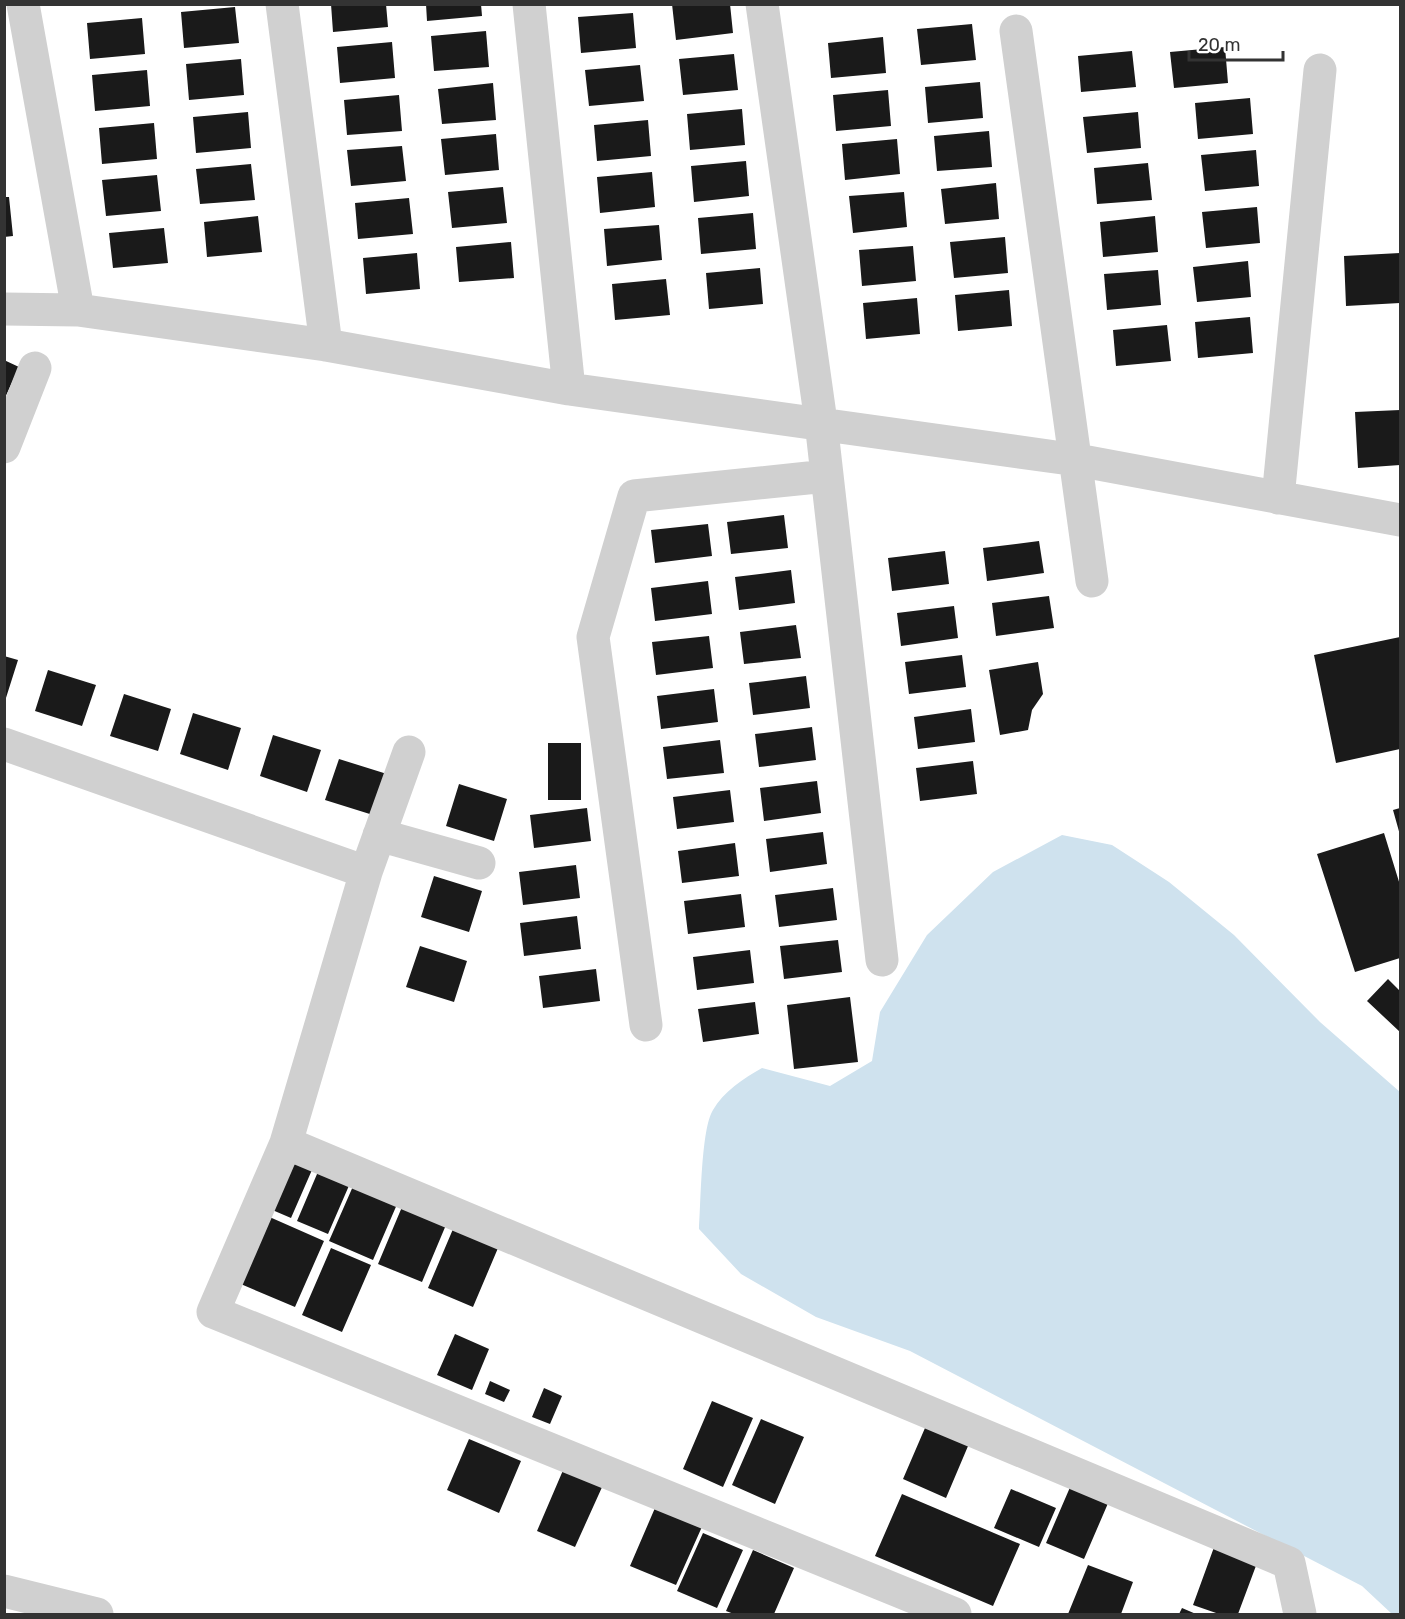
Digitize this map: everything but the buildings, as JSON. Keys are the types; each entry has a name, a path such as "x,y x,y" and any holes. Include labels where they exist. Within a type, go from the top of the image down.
{"street":[{"path":"23,4 78,310"},
{"path":"282,4 326,345"},
{"path":"529,4 569,389"},
{"path":"762,4 821,422 882,960"},
{"path":"1016,31 1092,581"},
{"path":"1278,498 1320,70"},
{"path":"4,309 78,310 326,345 569,389 821,422 1077,460 1401,520"},
{"path":"4,447 35,368"},
{"path":"646,1025 593,637 634,496 827,476"},
{"path":"4,744 366,872"},
{"path":"409,752 366,872 286,1143 213,1312 956,1614"},
{"path":"379,836 479,863"},
{"path":"286,1143 1288,1563 1300,1614"},
{"path":"4,1591 97,1614"}],"water":[{"path":"1062,835 1112,845 1169,882 1234,935 1320,1022 1400,1092 1400,1614 1392,1614 1362,1586 910,1351 816,1317 741,1274 699,1229 706,1133 713,1110 722,1097 741,1081 762,1068 830,1086 872,1061 880,1012 927,935 993,872"}]}
